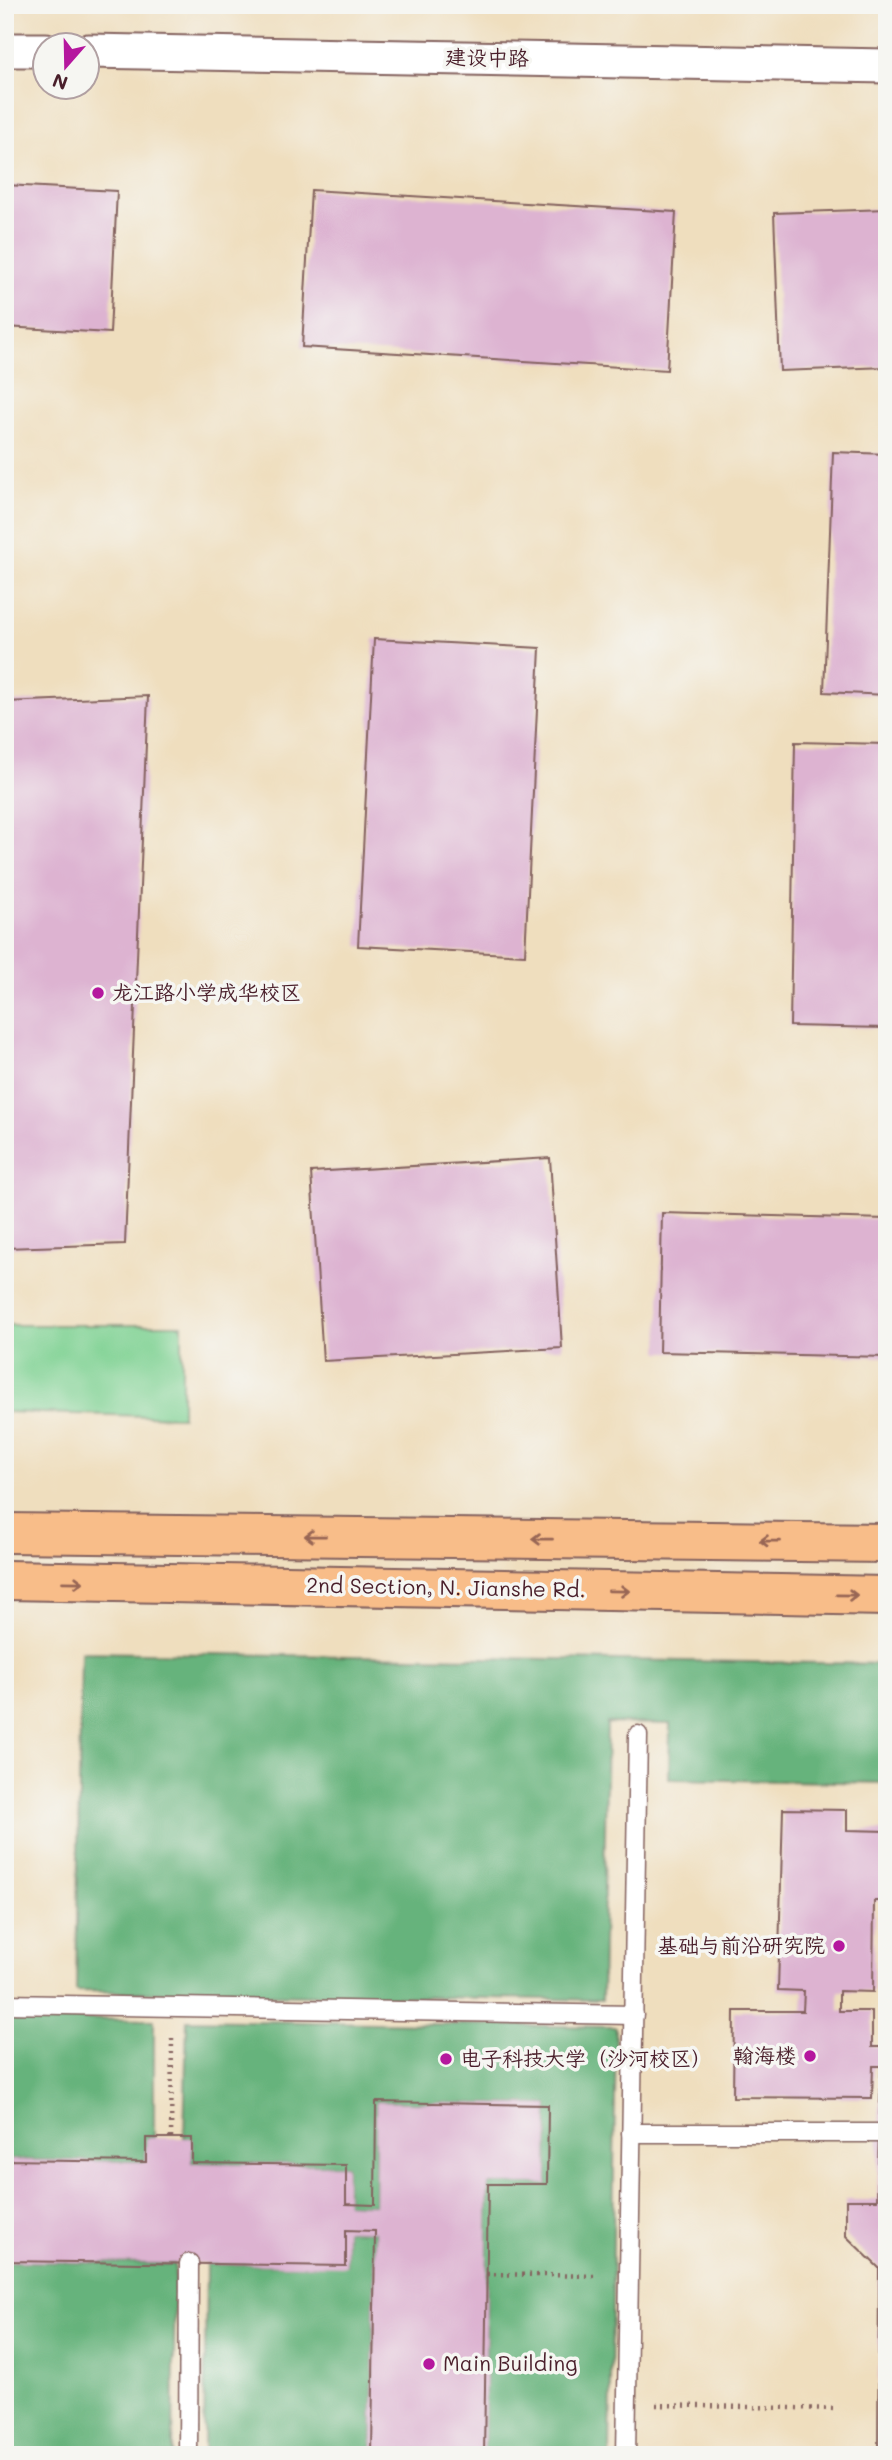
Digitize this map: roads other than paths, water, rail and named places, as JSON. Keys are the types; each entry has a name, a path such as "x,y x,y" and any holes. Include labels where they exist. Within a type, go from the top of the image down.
{"main road":[{"path":"5,1533 887,1543"},
{"name":"2nd Section, N. Jianshe Rd.","path":"5,1580 887,1596"}],"street":[{"path":"5,50 32,51"},
{"name":"建设中路","path":"102,51 887,65"}],"lane":[{"path":"626,2455 638,1735"},
{"path":"5,2004 634,2015"},
{"path":"631,2133 880,2133"},
{"path":"188,2455 189,2263"}],"place":[{"name":"龙江路小学成华校区","path":"98,993"},
{"name":"基础与前沿研究院","path":"839,1946"},
{"name":"翰海楼","path":"810,2056"},
{"name":"电子科技大学（沙河校区）","path":"446,2059"},
{"name":"Main Building","path":"429,2364"}]}
